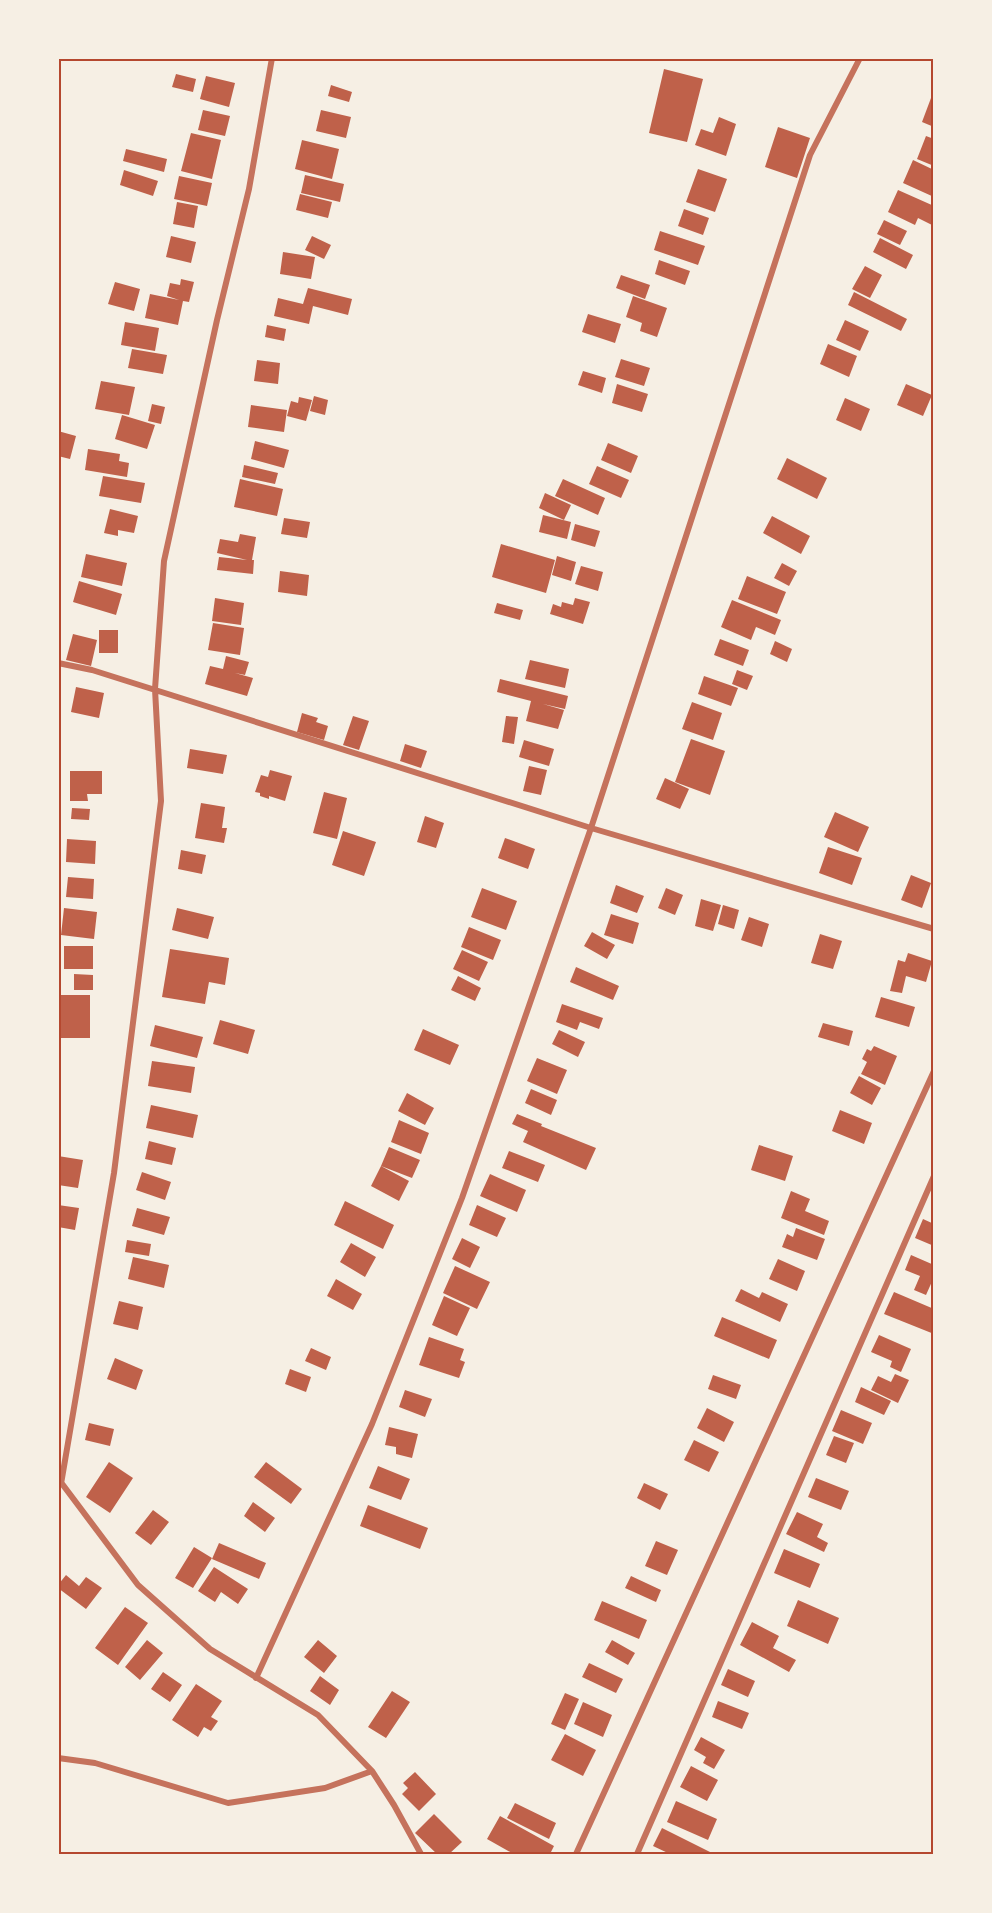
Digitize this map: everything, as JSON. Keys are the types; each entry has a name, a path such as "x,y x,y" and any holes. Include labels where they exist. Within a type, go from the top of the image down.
{"street":[{"path":"60,1485 114,1173 161,801 155,689 164,561 216,320 249,189 272,58"},
{"path":"256,1678 372,1424 458,1209 591,828 810,155 860,58"},
{"path":"58,663 92,670 155,689 591,828 933,929"},
{"path":"576,1854 933,1071"},
{"path":"637,1854 933,1176"},
{"path":"58,1475 60,1485 138,1585 210,1649 318,1714 372,1771 421,1854"},
{"path":"58,1758 95,1763 228,1803 325,1788 372,1771"}],"building":[{"path":"664,69 703,79 687,142 649,133"},
{"path":"176,74 196,79 193,92 172,87"},
{"path":"206,76 235,83 229,107 200,99"},
{"path":"331,85 352,92 349,102 328,96"},
{"path":"931,98 934,99 934,127 922,122"},
{"path":"203,110 230,116 225,136 198,130"},
{"path":"321,110 351,117 346,138 316,131"},
{"path":"719,117 736,124 726,156 695,145 701,129 713,133"},
{"path":"778,127 810,138 797,178 765,167"},
{"path":"191,133 221,140 212,179 181,171"},
{"path":"926,136 934,139 934,166 917,159"},
{"path":"302,140 339,149 332,179 295,169"},
{"path":"126,149 167,159 164,172 123,161"},
{"path":"913,160 934,170 934,197 903,183"},
{"path":"698,169 727,179 715,212 686,202"},
{"path":"124,170 158,181 153,196 120,185"},
{"path":"305,175 344,184 340,202 301,193"},
{"path":"179,176 212,183 207,206 174,199"},
{"path":"898,190 934,206 934,226 918,218 915,225 888,212"},
{"path":"300,194 332,202 328,218 296,210"},
{"path":"177,202 198,206 194,228 173,224"},
{"path":"684,209 709,218 703,235 678,226"},
{"path":"884,220 907,231 900,245 877,234"},
{"path":"660,231 705,246 698,265 654,250"},
{"path":"171,236 196,242 191,263 166,257"},
{"path":"312,236 331,245 324,259 305,250"},
{"path":"880,238 913,255 906,269 873,252"},
{"path":"283,252 315,257 311,279 280,274"},
{"path":"659,260 690,271 685,285 655,274"},
{"path":"865,266 882,275 870,298 852,289"},
{"path":"621,275 650,285 645,299 616,288"},
{"path":"181,279 194,282 189,302 183,301 178,325 145,318 150,294 179,300 167,296 170,283 180,285"},
{"path":"115,282 140,289 134,311 108,304"},
{"path":"308,288 352,299 348,315 313,306 309,324 274,316 278,298 303,304"},
{"path":"854,292 907,319 901,331 848,305"},
{"path":"633,296 667,308 657,337 640,331 642,323 626,317"},
{"path":"588,314 621,324 615,343 582,332"},
{"path":"845,320 869,331 860,351 836,340"},
{"path":"125,322 159,328 155,351 121,345"},
{"path":"267,325 286,329 284,341 265,337"},
{"path":"828,344 857,356 849,377 820,364"},
{"path":"132,349 167,355 163,374 128,368"},
{"path":"621,359 650,368 644,386 615,377"},
{"path":"257,360 280,363 278,384 254,381"},
{"path":"583,371 606,378 602,393 578,385"},
{"path":"101,381 135,387 129,415 95,409"},
{"path":"617,384 648,394 642,412 612,403"},
{"path":"906,384 932,395 923,416 897,405"},
{"path":"314,396 328,400 325,415 310,411"},
{"path":"299,397 312,400 306,421 287,416 291,401 298,403"},
{"path":"845,398 870,409 861,431 836,420"},
{"path":"152,404 165,407 161,424 148,421"},
{"path":"251,405 287,410 284,432 248,427"},
{"path":"122,415 155,425 147,449 115,439"},
{"path":"58,431 76,436 70,459 58,456"},
{"path":"255,441 289,450 284,468 251,459"},
{"path":"608,443 638,456 631,473 601,460"},
{"path":"88,449 120,454 119,461 129,463 127,477 85,470"},
{"path":"787,458 827,478 817,499 777,479"},
{"path":"244,465 278,473 275,484 242,477"},
{"path":"597,466 629,480 621,498 589,484"},
{"path":"103,476 145,483 141,503 99,496"},
{"path":"240,479 283,489 277,516 234,507"},
{"path":"563,479 605,498 598,515 555,496"},
{"path":"545,493 571,505 564,520 539,508"},
{"path":"110,509 138,516 134,533 118,530 118,536 104,533"},
{"path":"543,515 571,522 567,539 539,532"},
{"path":"772,516 810,536 801,554 763,533"},
{"path":"284,518 310,522 307,538 281,534"},
{"path":"575,524 600,531 595,547 571,540"},
{"path":"240,534 256,537 252,560 254,560 253,574 217,570 219,557 247,560 217,553 220,539 238,542"},
{"path":"501,544 555,560 546,593 492,577"},
{"path":"86,554 127,563 122,586 81,577"},
{"path":"557,556 576,562 571,581 552,575"},
{"path":"782,563 797,571 789,586 774,578"},
{"path":"581,566 603,572 598,591 575,584"},
{"path":"280,571 309,575 307,596 278,592"},
{"path":"747,576 786,592 777,614 738,599"},
{"path":"79,581 122,594 116,615 73,602"},
{"path":"215,598 244,603 241,625 212,621"},
{"path":"575,598 590,602 583,624 550,614 553,604 561,607 562,602 573,605"},
{"path":"732,600 781,620 775,635 756,627 751,640 721,627"},
{"path":"497,603 523,610 520,620 494,613"},
{"path":"213,623 244,628 240,655 208,650"},
{"path":"99,630 118,630 118,653 99,653"},
{"path":"73,634 97,640 91,666 66,660"},
{"path":"720,639 749,650 743,666 714,655"},
{"path":"775,641 792,649 787,662 770,654"},
{"path":"226,656 249,662 245,675 235,673 253,678 247,696 205,684 210,666 223,669"},
{"path":"530,660 569,669 565,688 525,679"},
{"path":"737,670 753,676 747,690 732,684"},
{"path":"704,676 738,688 731,706 698,694"},
{"path":"500,679 568,696 565,709 543,704 564,710 558,729 526,721 531,701 497,692"},
{"path":"76,687 104,693 99,718 71,712"},
{"path":"692,702 722,713 713,740 682,729"},
{"path":"302,713 318,718 316,722 328,726 324,740 297,732"},
{"path":"353,716 369,721 359,750 343,745"},
{"path":"506,716 518,717 514,744 502,742"},
{"path":"691,739 725,751 710,795 675,782"},
{"path":"524,740 554,749 549,766 519,757"},
{"path":"405,744 427,751 421,768 400,761"},
{"path":"190,749 227,755 223,774 187,768"},
{"path":"529,766 547,770 541,795 523,791"},
{"path":"270,770 292,776 285,801 269,796 269,799 255,792 261,775 268,777"},
{"path":"70,771 102,771 102,794 87,794 88,801 70,801"},
{"path":"665,778 689,789 680,809 656,799"},
{"path":"324,792 347,798 337,839 313,833"},
{"path":"201,803 225,807 222,828 227,828 224,843 195,838"},
{"path":"72,808 90,809 89,820 71,819"},
{"path":"835,812 869,827 858,852 824,837"},
{"path":"425,816 444,823 436,848 417,842"},
{"path":"343,831 376,842 364,876 332,865"},
{"path":"505,838 535,849 528,869 498,858"},
{"path":"67,839 96,841 95,864 66,862"},
{"path":"828,847 862,858 852,885 819,873"},
{"path":"181,850 206,855 202,874 178,869"},
{"path":"911,875 931,883 922,908 901,900"},
{"path":"68,877 94,879 93,899 66,897"},
{"path":"616,885 644,896 637,913 610,903"},
{"path":"482,888 517,901 506,930 471,917"},
{"path":"666,888 683,895 675,915 658,908"},
{"path":"701,899 721,905 713,931 695,926"},
{"path":"723,905 739,910 734,929 718,924"},
{"path":"64,908 97,912 94,939 61,935"},
{"path":"177,908 214,917 208,939 172,930"},
{"path":"611,914 639,923 633,944 604,935"},
{"path":"749,917 769,924 762,947 741,940"},
{"path":"469,927 501,940 493,960 461,947"},
{"path":"592,932 615,945 607,959 584,946"},
{"path":"820,934 842,941 833,969 811,963"},
{"path":"64,946 93,946 93,969 64,969"},
{"path":"170,949 229,958 225,985 209,982 205,1004 162,997"},
{"path":"462,950 488,962 479,981 453,969"},
{"path":"908,953 932,961 926,982 906,976 902,993 890,991 898,960 905,962"},
{"path":"576,967 619,986 613,1000 570,982"},
{"path":"74,974 93,975 93,990 74,990"},
{"path":"458,976 481,988 475,1001 451,990"},
{"path":"58,995 90,995 90,1038 58,1038"},
{"path":"881,997 915,1007 909,1027 875,1017"},
{"path":"562,1004 603,1018 599,1029 580,1022 577,1030 556,1022"},
{"path":"220,1020 255,1030 248,1054 213,1044"},
{"path":"823,1023 853,1031 849,1046 818,1037"},
{"path":"155,1025 203,1037 197,1058 150,1046"},
{"path":"423,1029 459,1045 450,1065 414,1050"},
{"path":"559,1030 585,1042 578,1057 552,1044"},
{"path":"874,1046 897,1056 885,1085 861,1074 867,1062 862,1059 867,1049 871,1051"},
{"path":"537,1058 567,1070 557,1094 527,1081"},
{"path":"152,1061 195,1067 191,1093 148,1086"},
{"path":"859,1076 881,1088 872,1105 850,1093"},
{"path":"531,1089 557,1100 551,1115 525,1103"},
{"path":"407,1093 434,1108 425,1125 398,1111"},
{"path":"151,1105 198,1115 193,1138 146,1128"},
{"path":"840,1110 872,1123 864,1144 832,1131"},
{"path":"517,1114 596,1148 586,1170 523,1142 528,1131 512,1124"},
{"path":"399,1120 429,1133 421,1154 391,1142"},
{"path":"149,1141 176,1148 172,1165 145,1159"},
{"path":"759,1145 793,1156 785,1181 751,1170"},
{"path":"389,1147 420,1160 412,1178 381,1166"},
{"path":"509,1151 545,1165 538,1182 502,1168"},
{"path":"58,1156 83,1160 78,1188 58,1185"},
{"path":"381,1166 409,1181 399,1201 371,1186"},
{"path":"142,1172 171,1182 165,1200 136,1190"},
{"path":"490,1174 526,1190 517,1212 480,1196"},
{"path":"791,1191 810,1199 805,1211 829,1221 824,1235 781,1218"},
{"path":"345,1201 394,1225 383,1249 334,1225"},
{"path":"58,1205 79,1208 75,1230 58,1227"},
{"path":"477,1205 506,1218 497,1237 469,1225"},
{"path":"137,1208 170,1217 164,1235 132,1226"},
{"path":"923,1219 934,1224 934,1246 915,1238"},
{"path":"796,1228 825,1239 817,1260 782,1247 787,1234 793,1237"},
{"path":"462,1238 480,1247 470,1268 452,1259"},
{"path":"127,1240 151,1244 149,1256 125,1252"},
{"path":"351,1243 376,1257 365,1277 340,1262"},
{"path":"911,1255 934,1265 934,1277 926,1295 914,1290 920,1276 905,1270"},
{"path":"133,1257 169,1265 164,1288 128,1279"},
{"path":"778,1259 805,1271 797,1291 769,1279"},
{"path":"455,1266 490,1282 477,1309 443,1293"},
{"path":"336,1279 362,1294 353,1310 327,1296"},
{"path":"741,1289 759,1298 762,1292 788,1304 780,1322 735,1301"},
{"path":"894,1292 934,1309 934,1334 884,1314"},
{"path":"444,1296 470,1308 457,1336 432,1325"},
{"path":"119,1301 143,1307 138,1330 113,1324"},
{"path":"722,1317 777,1340 769,1359 714,1336"},
{"path":"879,1335 911,1349 901,1372 890,1367 892,1361 871,1352"},
{"path":"429,1337 464,1349 460,1360 465,1362 459,1378 419,1365"},
{"path":"311,1348 331,1357 326,1370 305,1361"},
{"path":"115,1358 143,1370 136,1390 107,1379"},
{"path":"290,1369 311,1377 306,1392 285,1384"},
{"path":"895,1374 909,1380 898,1403 871,1390 878,1376 891,1382"},
{"path":"713,1375 741,1385 736,1399 708,1389"},
{"path":"861,1387 891,1401 884,1415 855,1402"},
{"path":"405,1390 432,1399 425,1417 399,1407"},
{"path":"707,1408 734,1422 724,1442 697,1428"},
{"path":"841,1410 872,1423 863,1444 832,1431"},
{"path":"89,1423 114,1429 110,1446 85,1440"},
{"path":"389,1427 418,1434 412,1458 396,1454 396,1447 385,1445"},
{"path":"834,1436 854,1443 846,1463 826,1455"},
{"path":"694,1440 719,1452 709,1472 684,1460"},
{"path":"109,1462 133,1478 110,1513 86,1497"},
{"path":"266,1462 302,1489 291,1504 254,1477"},
{"path":"378,1466 410,1479 401,1500 369,1488"},
{"path":"816,1478 849,1491 841,1510 808,1497"},
{"path":"644,1483 668,1494 660,1510 637,1498"},
{"path":"253,1502 275,1518 265,1532 244,1516"},
{"path":"368,1505 428,1528 420,1549 360,1526"},
{"path":"153,1510 169,1522 151,1545 135,1533"},
{"path":"797,1512 823,1524 817,1537 828,1543 824,1552 786,1534"},
{"path":"656,1541 678,1550 667,1575 645,1566"},
{"path":"219,1543 266,1563 259,1579 212,1559"},
{"path":"194,1547 212,1558 193,1588 175,1578"},
{"path":"784,1549 820,1564 810,1588 774,1573"},
{"path":"214,1567 248,1589 238,1604 221,1592 215,1602 198,1591"},
{"path":"66,1575 79,1586 86,1577 102,1588 86,1609 58,1588"},
{"path":"631,1576 661,1590 656,1602 625,1588"},
{"path":"798,1600 839,1618 828,1644 787,1626"},
{"path":"602,1601 647,1620 639,1639 594,1620"},
{"path":"125,1607 148,1623 118,1665 95,1648"},
{"path":"752,1622 779,1636 773,1648 796,1660 789,1672 740,1645"},
{"path":"147,1640 163,1653 140,1680 125,1667"},
{"path":"318,1640 337,1656 324,1673 304,1657"},
{"path":"612,1640 635,1653 628,1665 605,1652"},
{"path":"589,1663 623,1679 616,1693 582,1677"},
{"path":"728,1669 755,1681 748,1697 721,1685"},
{"path":"163,1672 182,1685 170,1702 151,1689"},
{"path":"320,1676 339,1690 330,1705 310,1691"},
{"path":"196,1684 222,1701 211,1717 218,1721 211,1731 204,1727 198,1737 172,1720"},
{"path":"392,1691 410,1702 386,1738 368,1727"},
{"path":"565,1693 579,1699 565,1730 551,1724"},
{"path":"718,1701 749,1713 742,1729 712,1717"},
{"path":"583,1702 612,1715 603,1737 574,1724"},
{"path":"565,1734 596,1750 583,1776 551,1760"},
{"path":"701,1737 725,1750 714,1769 703,1763 706,1757 694,1750"},
{"path":"691,1766 718,1780 707,1801 680,1787"},
{"path":"415,1772 436,1794 419,1811 402,1794 408,1788 403,1783"},
{"path":"676,1801 717,1819 708,1840 667,1822"},
{"path":"515,1803 556,1823 549,1839 507,1818"},
{"path":"434,1814 462,1842 449,1854 437,1854 415,1833"},
{"path":"500,1816 554,1846 550,1854 511,1854 487,1839"},
{"path":"662,1828 714,1854 670,1854 653,1846"}]}
